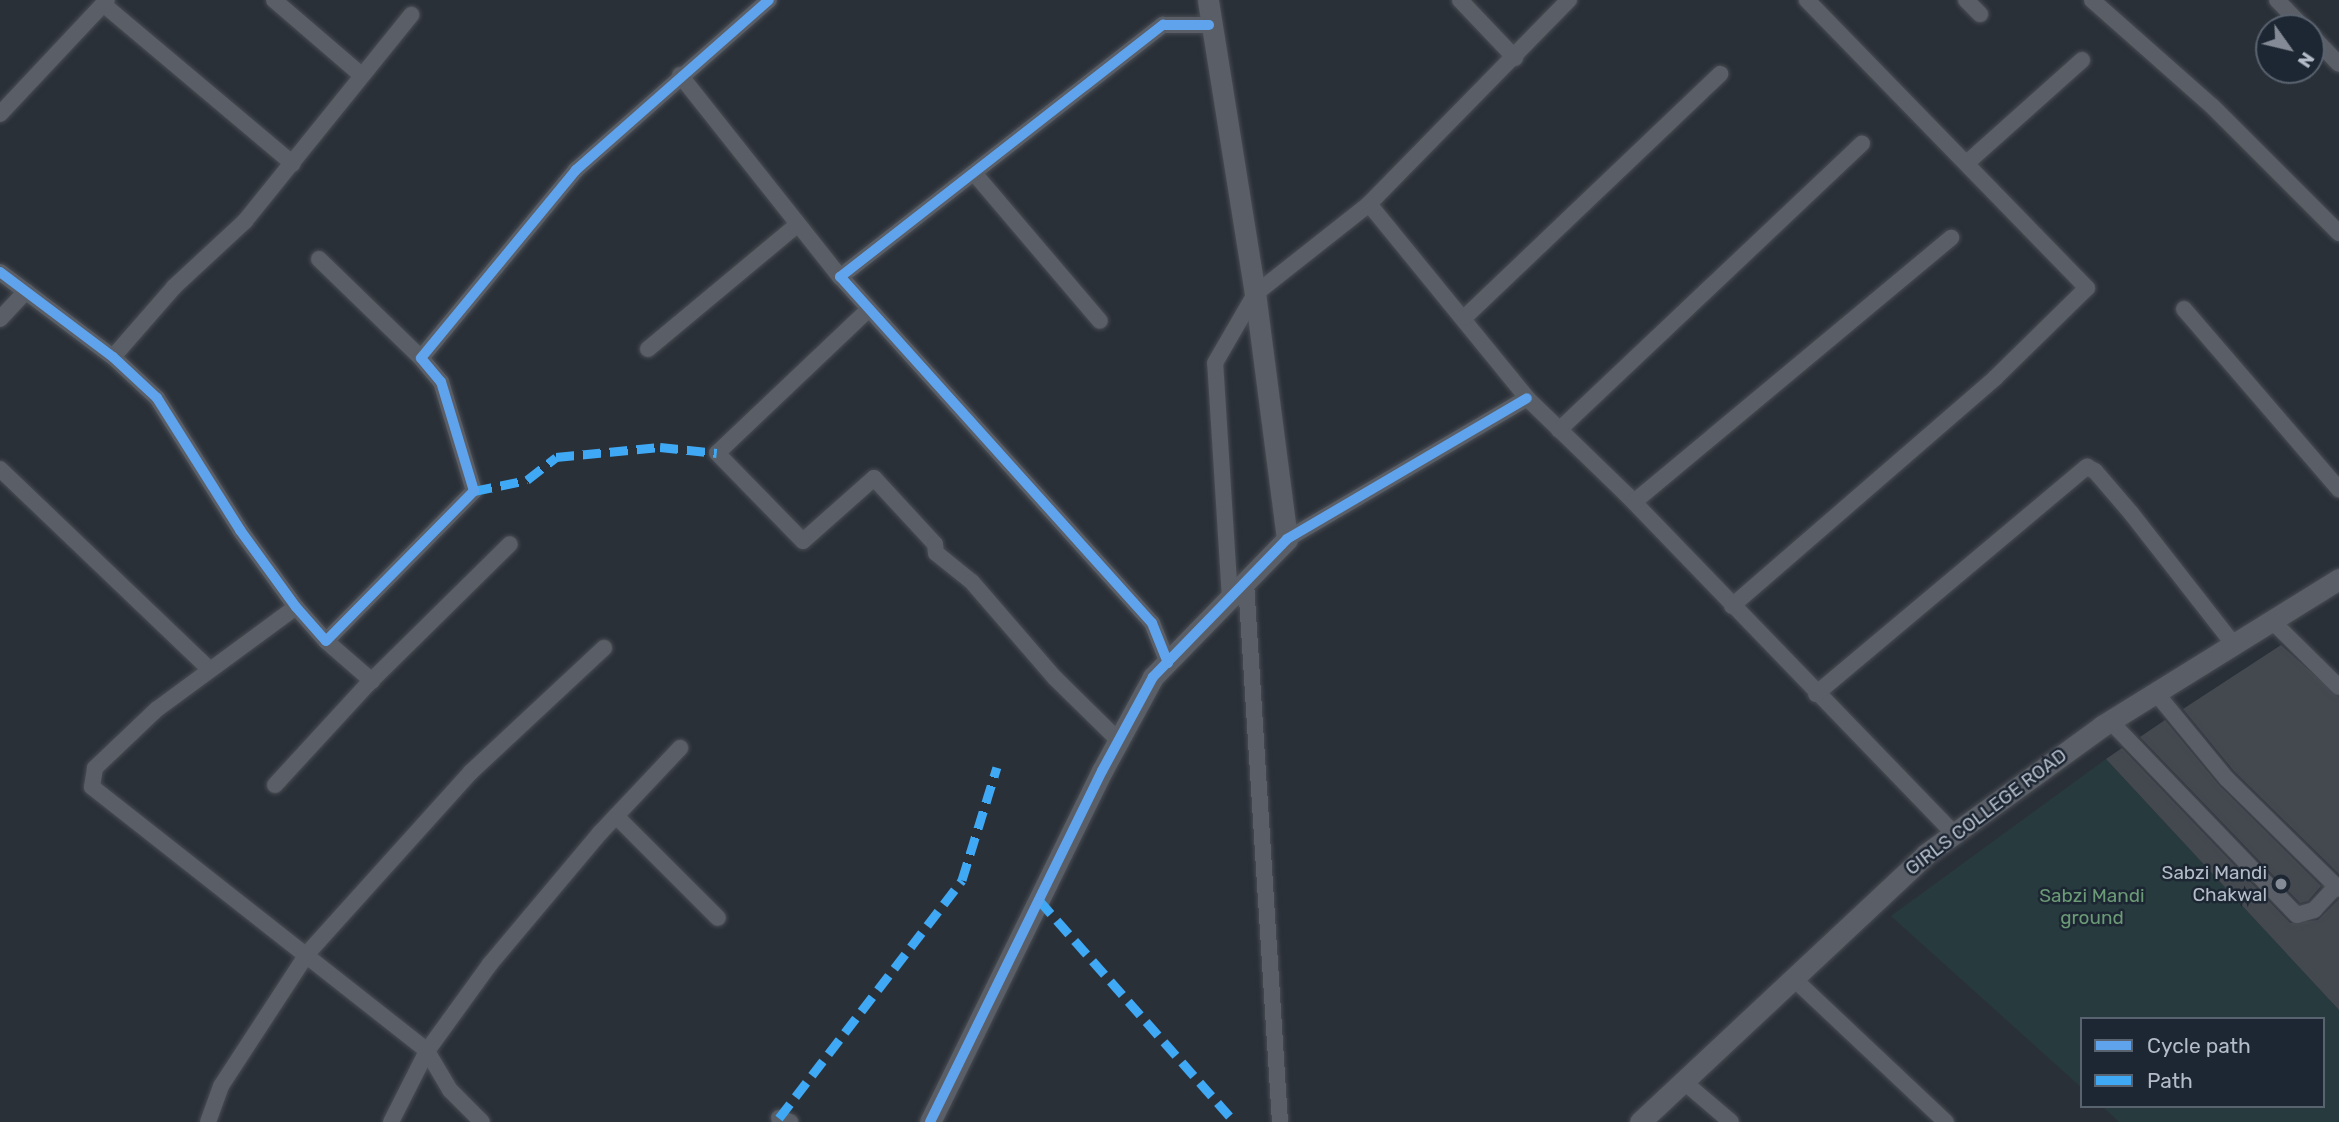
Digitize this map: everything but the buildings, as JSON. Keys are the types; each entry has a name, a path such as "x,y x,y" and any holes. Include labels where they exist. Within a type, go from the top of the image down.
{"street":[{"path":"274,0 360,74"},
{"path":"422,358 576,170 680,75 769,0"},
{"path":"1208,0 1209,25 1255,294 1287,540"},
{"path":"1460,0 1515,58"},
{"path":"1230,599 1214,363 1255,294 1369,204 1569,0"},
{"path":"1732,606 1996,377 2087,288 1968,162 1807,0"},
{"path":"1966,0 1980,14"},
{"path":"2092,0 2212,106 2339,233"},
{"path":"2277,0 2290,14"},
{"path":"0,114 105,2 293,164"},
{"path":"113,357 293,164 360,74 411,15"},
{"path":"840,277 1163,25 1209,25"},
{"path":"1968,162 2082,60"},
{"path":"1464,318 1720,74"},
{"path":"680,75 840,277 1152,623 1168,663"},
{"path":"1559,430 1862,143"},
{"path":"974,173 1100,321"},
{"path":"1369,204 1527,398 1634,502 1816,694 1954,834"},
{"path":"649,349 797,224"},
{"path":"1634,502 1951,238"},
{"path":"319,259 422,358 441,383 474,491 326,640"},
{"path":"0,272 113,357 157,398 189,454 296,607 326,640 372,681"},
{"path":"0,319 26,291"},
{"path":"869,309 717,453 803,541 874,478 935,544 936,553 972,582 1055,678 1119,741"},
{"path":"2184,309 2339,489"},
{"path":"930,1122 1153,677 1287,540 1527,398"},
{"path":"1816,694 2087,467 2095,471 2131,513 2234,645"},
{"path":"0,469 209,669"},
{"path":"275,785 372,681 510,544"},
{"name":"GIRLS COLLEGE ROAD","path":"1642,1121 1793,978 1954,834 2110,721 2339,579"},
{"path":"1247,582 1280,1122"},
{"path":"296,607 157,709 95,768 92,787 427,1051 450,1090 482,1122"},
{"path":"2272,621 2339,687"},
{"path":"208,1122 221,1086 307,954 471,772 604,648"},
{"path":"2110,721 2297,915 2314,910 2338,888 2226,778 2156,693"},
{"path":"391,1122 427,1051 537,905 680,748"},
{"path":"616,816 718,918"},
{"path":"1793,978 1946,1122"},
{"path":"1683,1081 1731,1122"}],"green space":[{"name":"Sabzi Mandi ground","path":"2106,759 2339,1010 2339,1122 2119,1122 2104,1108 2325,1108 2325,1017 2080,1017 2080,1086 1891,916"}],"marked path":[{"path":"474,491 527,480 556,457 660,447 717,453"},
{"path":"779,1118 962,880 997,767"},
{"path":"1039,900 1235,1122"}],"cycle path":[{"path":"0,272 113,357 157,398 240,530 296,607 326,641 474,491 441,382 421,358 576,170 769,0"},
{"path":"1168,663 1152,623 840,277 1163,25 1209,25"},
{"path":"930,1122 1102,771 1153,677 1287,539 1527,398"}],"place":[{"name":"Sabzi Mandi Chakwal","path":"2281,884"}]}
